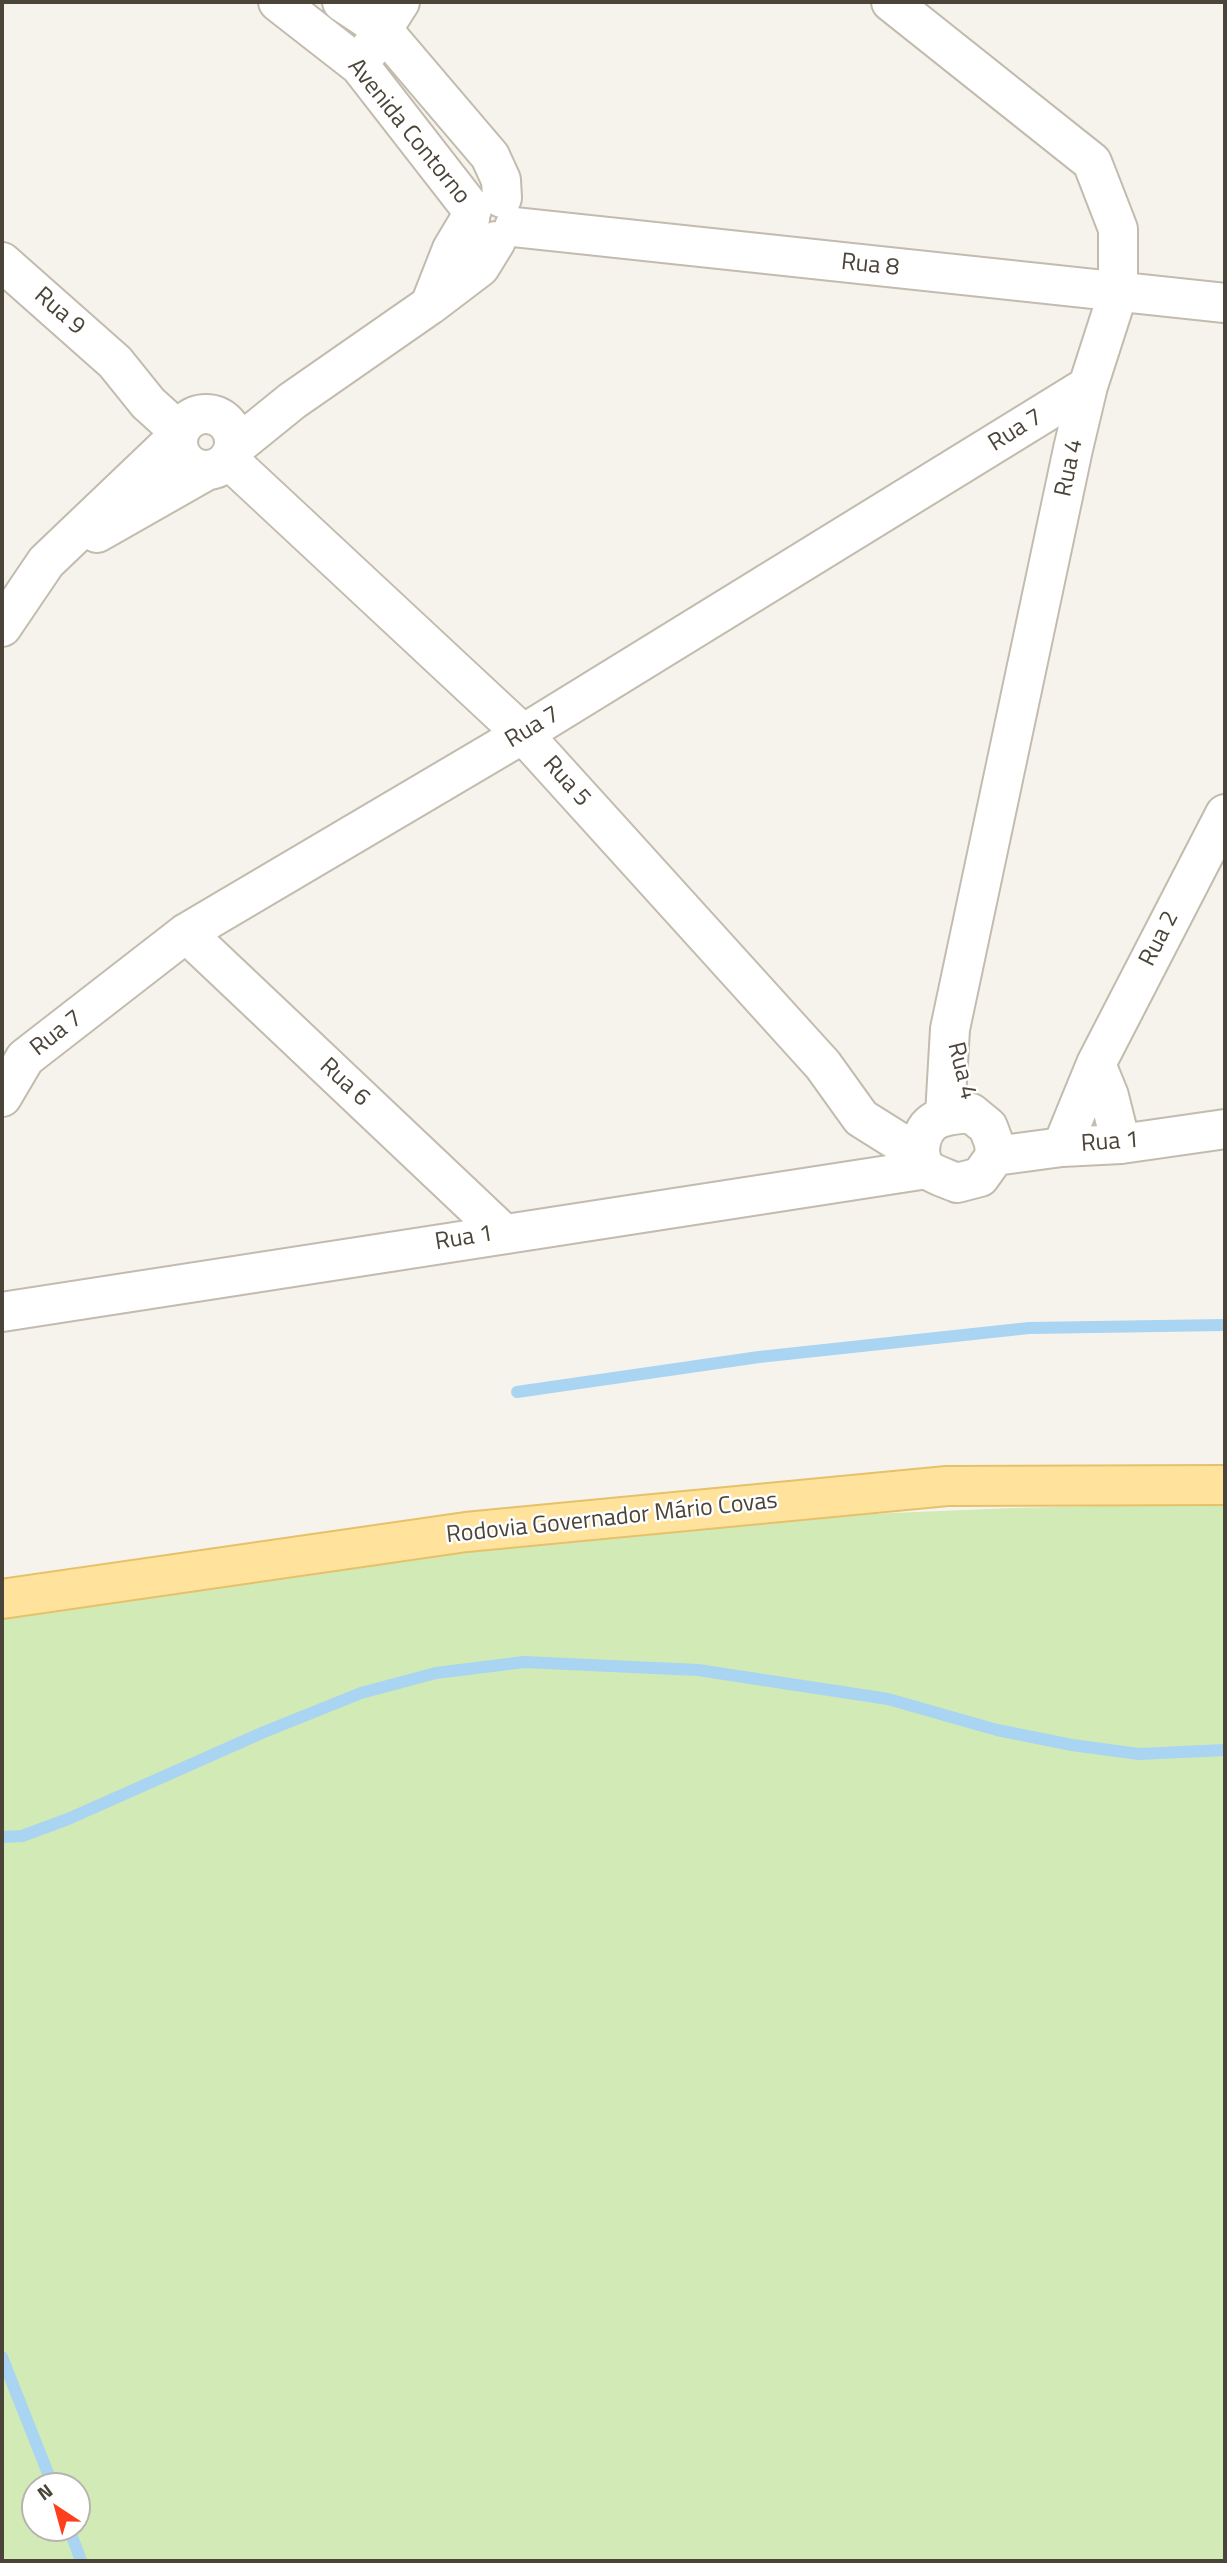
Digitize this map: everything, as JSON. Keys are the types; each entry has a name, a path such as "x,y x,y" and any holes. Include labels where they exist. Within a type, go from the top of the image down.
{"main road":[{"name":"Rodovia Governador Mário Covas","path":"2,1599 466,1532 933,1487 1225,1485"}],"street":[{"name":"Avenida Contorno","path":"278,2 360,66 491,219"},
{"name":"Avenida Contorno","path":"2,627 46,562 206,440 292,401 430,305 452,248 491,219 501,180 490,156 390,15 342,2"},
{"name":"Rua 4","path":"891,2 1092,162 1118,229 1118,293 1088,386 950,1029 938,1136"},
{"path":"360,66 390,15"},
{"name":"Rua 8","path":"491,219 1118,293 1225,303"},
{"name":"Rua 9","path":"2,262 115,362 158,384 206,440"},
{"name":"Rua 7","path":"2,1097 25,1058 186,933 523,734 1088,386"},
{"name":"Rua 5","path":"206,440 523,734 823,1065 862,1118 938,1136"},
{"name":"Rua 2","path":"1062,1147 1096,1064 1225,814"},
{"name":"Rua 6","path":"186,933 503,1233"},
{"path":"1096,1064 1109,1096 1121,1144"},
{"path":"988,1127 995,1156 980,1177 957,1183 938,1136 988,1127"},
{"name":"Rua 1","path":"995,1156 1062,1147 1121,1144 1225,1129"},
{"name":"Rua 1","path":"2,1312 503,1233 938,1136"}],"green space":[{"path":"1225,1503 1225,2561 2,2561 2,1601 232,1569 819,1516"}],"waterway":[{"path":"517,1392 759,1357 1029,1328 1225,1325"},
{"path":"2,1837 22,1836 68,1819 264,1732 361,1693 436,1673 524,1662 698,1670 888,1699 997,1730 1072,1745 1139,1754 1225,1750"},
{"path":"2,2357 47,2472"},
{"path":"74,2542 81,2561"}]}
